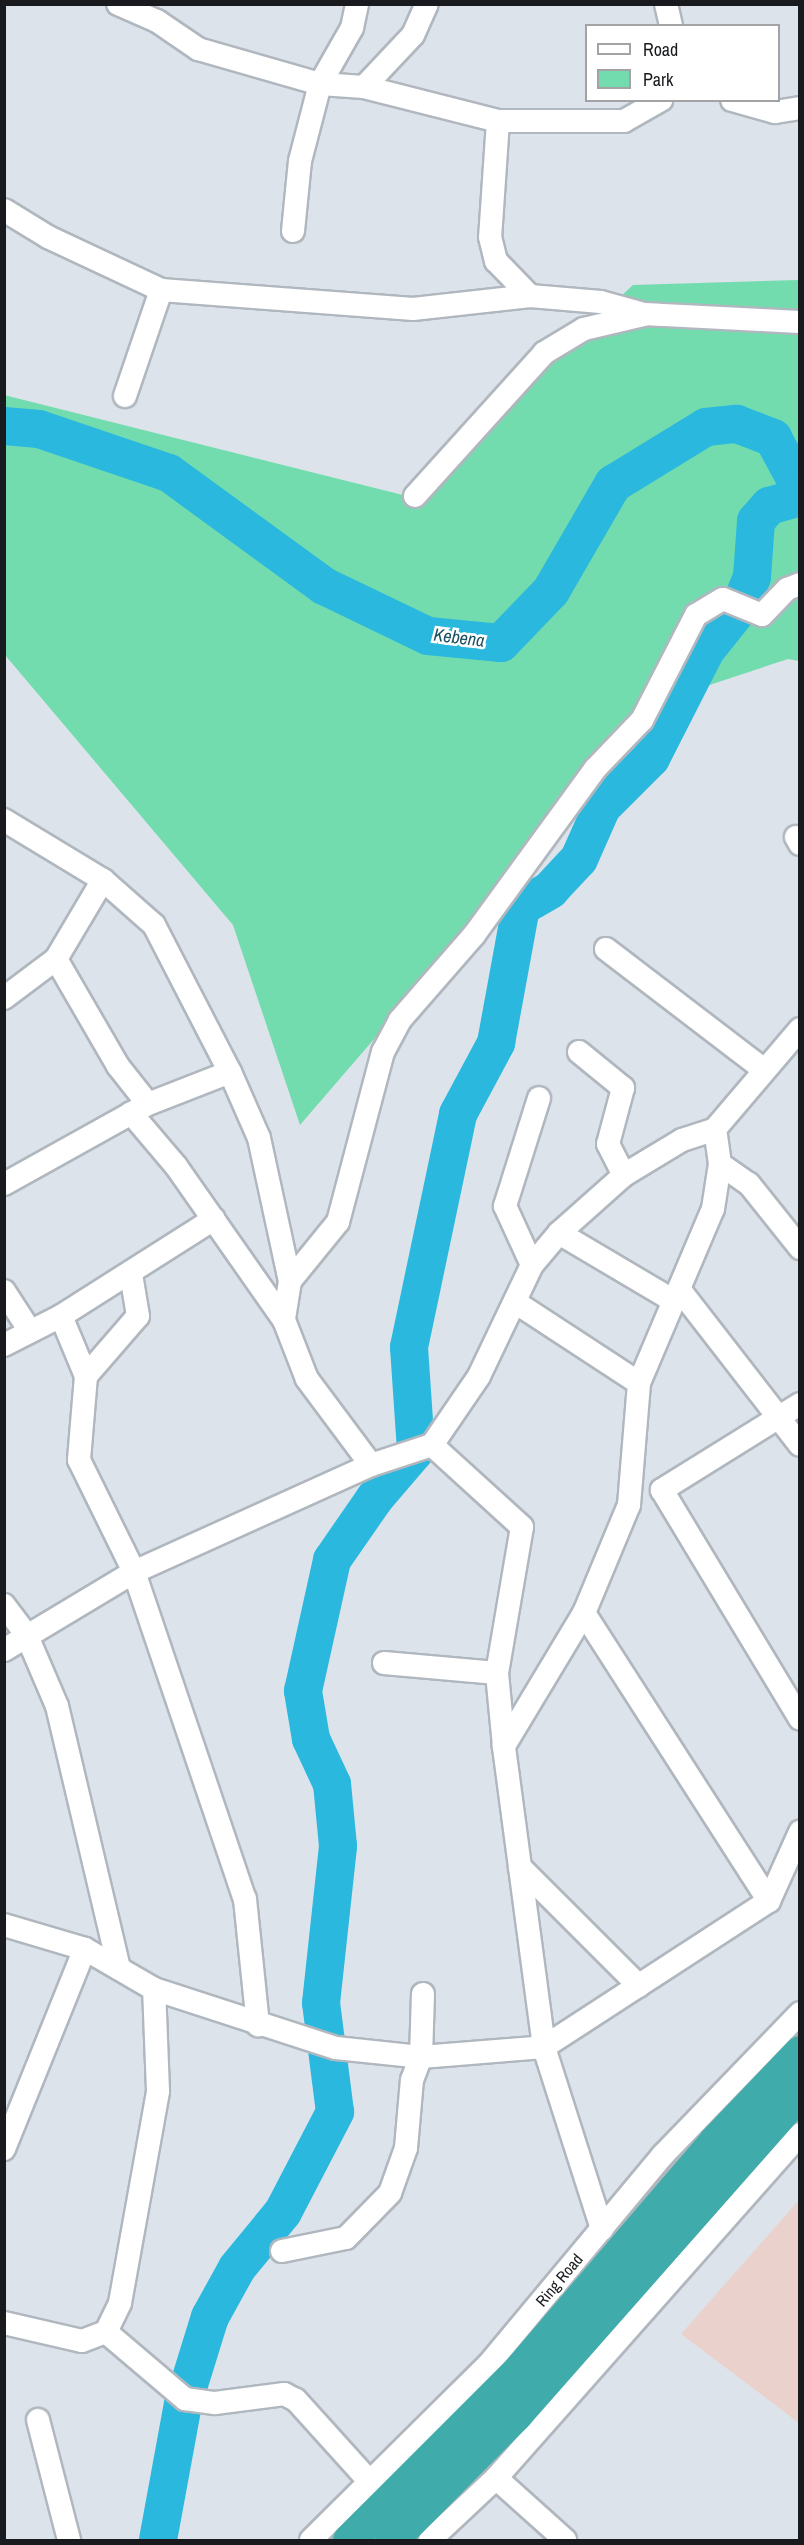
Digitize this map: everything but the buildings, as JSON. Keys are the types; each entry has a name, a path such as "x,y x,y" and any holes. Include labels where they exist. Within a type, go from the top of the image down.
{"highway":[{"name":"Ring Road","path":"349,2541 519,2370 715,2141 800,2052"},
{"path":"392,2541 516,2414 800,2092"}],"street":[{"path":"293,231 300,161 320,84 352,28 357,4"},
{"path":"364,87 413,35 427,4"},
{"path":"666,4 671,24"},
{"path":"125,6 198,49 320,84 364,87 498,121 624,121 657,102"},
{"path":"739,102 775,112 800,108"},
{"path":"498,121 490,237 496,261 530,296"},
{"path":"4,210 48,237 161,290 413,309 486,305 530,296 601,302 644,314 800,322"},
{"path":"125,396 161,290"},
{"path":"415,496 544,354 585,329 644,314"},
{"path":"290,1281 338,1222 382,1052 400,1020 474,935 594,769 642,720 696,615 715,601 731,601 753,613 768,612 787,589 800,584"},
{"path":"4,820 103,880 154,924 230,1072 259,1138 290,1281 284,1320"},
{"path":"4,998 56,959 103,880"},
{"path":"606,949 763,1069"},
{"path":"56,959 140,1108 213,1219 284,1320 312,1388 371,1465"},
{"path":"4,1650 134,1572 371,1465 418,1448 479,1376 532,1265 559,1233 624,1175 682,1140 715,1129 763,1069 796,1041"},
{"path":"579,1052 623,1088 608,1144 624,1175"},
{"path":"4,1184 140,1108 230,1072"},
{"path":"532,1265 505,1206 539,1098"},
{"path":"504,1746 584,1612 629,1505 630,1439 639,1383 713,1209 720,1164 715,1129"},
{"path":"720,1164 749,1184 800,1248"},
{"path":"4,1345 61,1316 213,1219"},
{"path":"559,1233 677,1295 800,1445"},
{"path":"86,1376 138,1316 130,1274"},
{"path":"4,1291 30,1331"},
{"path":"515,1302 639,1383"},
{"path":"61,1316 86,1376 78,1460 134,1572 245,1899 258,2025"},
{"path":"629,1505 662,1490 780,1419 800,1404"},
{"path":"418,1448 522,1527 497,1673 504,1746 544,2047 602,2229"},
{"path":"662,1490 797,1704"},
{"path":"4,1605 27,1636 66,1737 119,1969"},
{"path":"584,1612 769,1901"},
{"path":"384,1664 497,1673"},
{"path":"4,1925 85,1949 154,1989 307,2041 336,2048 421,2057 544,2047 769,1901 800,1832"},
{"path":"520,1867 639,1986"},
{"path":"4,2149 85,1949"},
{"path":"4,2323 59,2340 82,2341 106,2332 127,2280 158,2091 154,1989"},
{"path":"282,2251 346,2238 369,2220 390,2193 406,2148 412,2080 421,2057 423,1994"},
{"name":"Ring Road","path":"311,2541 372,2484 488,2365 663,2155 800,2013"},
{"path":"430,2541 496,2478 800,2134"},
{"path":"106,2332 166,2386 185,2399 215,2403 284,2394 296,2400 372,2484"},
{"path":"38,2420 69,2541"},
{"path":"496,2478 565,2541"}],"shaded area":[{"path":"799,2200 799,2423 681,2334"}],"green space":[{"path":"799,280 799,661 788,659 667,699 300,1125 233,925 5,655 4,395 407,496 633,285"}],"waterway":[{"name":"Kebena","path":"4,426 39,429 169,473 324,586 428,636 501,643 551,591 613,484 706,427 737,424 773,438 800,488"},
{"path":"158,2540 183,2404 210,2317 237,2268 283,2212 335,2112 321,2003 338,1846 332,1784 311,1739 303,1691 332,1560 375,1498 416,1450 409,1347 458,1114 496,1043 521,907 550,890 579,859 602,807 651,758 706,650 739,609 752,577 756,521 769,506 800,497"}]}
